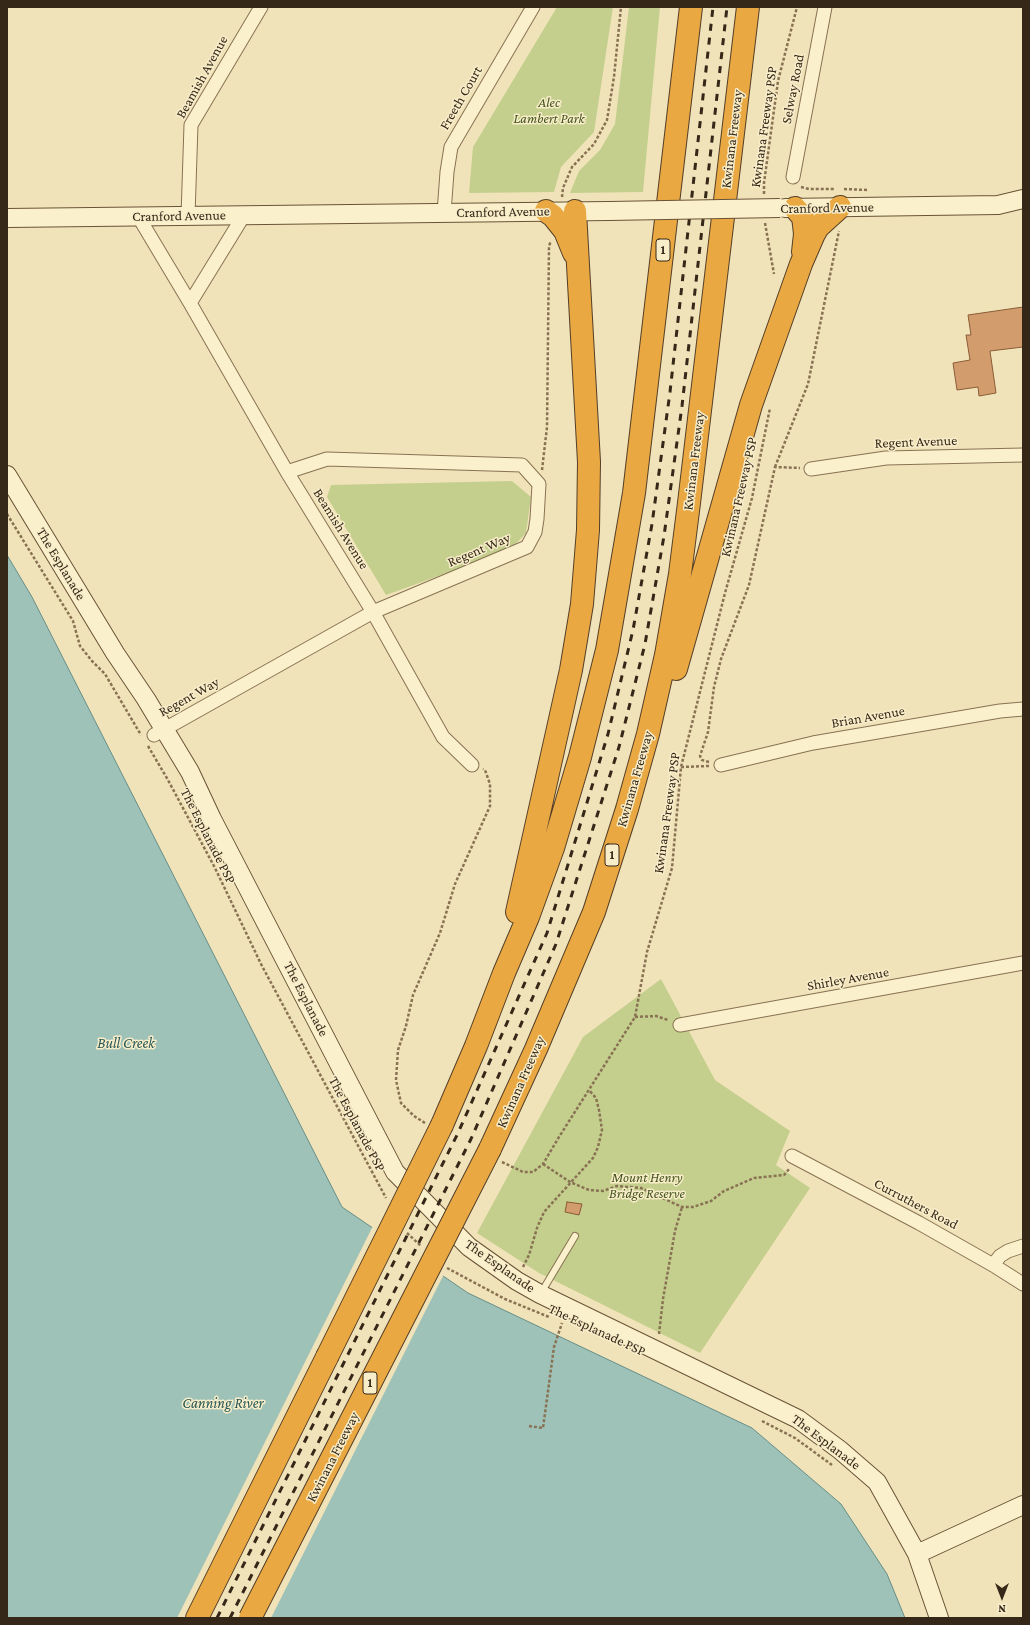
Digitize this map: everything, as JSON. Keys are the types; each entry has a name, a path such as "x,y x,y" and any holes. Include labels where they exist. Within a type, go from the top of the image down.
{"highway":[{"name":"1","path":"197,1618 435,1125 476,1046 504,973 528,917 553,848 580,757 607,650 634,493 691,7"},
{"name":"Kwinana Freeway","path":"250,1618 494,1148 594,912 627,809 648,734 666,655 680,574 748,7"},
{"path":"561,207 553,216 565,231 578,265"},
{"path":"504,973 571,670 582,604 588,530 589,462 578,265 561,207"},
{"path":"494,1148 583,968 621,868 751,405 801,264 818,227 840,207"},
{"path":"788,208 803,217 805,234 801,264"}],"street":[{"name":"Beamish Avenue","path":"188,216 191,125 261,7"},
{"name":"Freeth Court","path":"444,213 447,172 451,147 533,7"},
{"name":"Selway Road","path":"793,176 825,7"},
{"name":"Cranford Avenue","path":"998,206 1023,199"},
{"name":"Cranford Avenue","path":"7,218 444,213 561,207 608,211 998,206 1023,212"},
{"path":"190,303 244,215"},
{"name":"Beamish Avenue","path":"138,216 287,472 373,612 443,737 472,765"},
{"name":"Regent Avenue","path":"811,469 886,458 1023,455"},
{"path":"287,472 327,460 522,465 539,484"},
{"name":"The Esplanade","path":"7,475 115,653 146,699 151,736 190,772 212,819 395,1172 469,1247 517,1281 540,1294 798,1419 840,1450 878,1482 918,1554 939,1618"},
{"name":"Regent Way","path":"151,736 373,612 527,547 535,532 538,519 539,484"},
{"name":"Brian Avenue","path":"721,765 813,743 1000,711 1023,709"},
{"name":"Shirley Avenue","path":"680,1025 1023,963"},
{"name":"Curruthers Road","path":"792,1156 919,1223 993,1265 1023,1284"},
{"path":"993,1265 1000,1256 1008,1251 1023,1246"},
{"path":"918,1554 1023,1505"}],"lane":[{"path":"540,1294 575,1236"}],"path":[{"path":"561,207 564,188 572,167 594,144 607,120 614,77 621,7"},
{"name":"Kwinana Freeway PSP","path":"764,199 764,183 778,82 797,7"},
{"path":"793,176 803,188 870,190"},
{"path":"765,222 774,274"},
{"path":"721,765 702,760 700,756 708,732 714,687 721,659 749,585 775,467 808,384 840,229"},
{"path":"539,484 544,462 547,427 549,246 552,239 561,235 565,231"},
{"name":"Kwinana Freeway PSP","path":"544,1164 635,1017 647,952 672,868 681,768 725,593 752,498 771,405"},
{"path":"775,467 811,469"},
{"name":"The Esplanade PSP","path":"7,514 73,621 80,646 92,662 105,674 151,736 168,780 214,868 261,964 387,1199"},
{"path":"435,1125 414,1116 401,1103 396,1080 398,1050 406,1026 413,995 440,933 455,884 490,806 490,784 485,770 472,765"},
{"path":"681,768 721,765"},
{"path":"635,1017 656,1016 680,1025"},
{"path":"505,1299 517,1281 529,1255 537,1228 544,1212 593,1158 598,1147 602,1130 599,1110 596,1098 589,1090"},
{"path":"494,1148 523,1172 533,1172 544,1164 570,1182 588,1190 603,1191 617,1186 641,1188 682,1208 693,1207 711,1201 724,1191 754,1178 784,1175 790,1170 792,1156"},
{"path":"652,1348 659,1333 663,1299 675,1231 682,1208"},
{"path":"406,1232 422,1247"},
{"name":"The Esplanade PSP","path":"443,1266 505,1299 555,1320"},
{"name":"The Esplanade PSP","path":"530,1426 543,1428 554,1346 562,1323 568,1326"},
{"path":"760,1419 795,1438 836,1469"}],"green space":[{"name":"Alec Lambert Park","path":"557,7 613,7 594,132 561,167 554,192 469,193 473,147"},
{"path":"629,7 660,7 643,192 570,193 579,171 600,150 615,124"},
{"path":"512,481 531,497 526,533 510,550 386,595 327,497 331,485"},
{"name":"Mount Henry Bridge Reserve","path":"661,979 715,1080 790,1131 776,1165 810,1188 700,1353 539,1273 477,1233 583,1037"}],"water":[{"name":"Canning River","path":"7,555 32,597 342,1207 468,1293 752,1428 841,1504 887,1574 905,1618 7,1618"}],"pier":[{"path":"373,1226 444,1274 271,1618 177,1618"}],"building":[{"path":"1023,307 1023,347 990,351 996,393 979,396 978,387 957,390 953,363 970,360 966,335 971,335 968,315"},
{"path":"567,1202 582,1204 579,1215 565,1212"}],"railway":[{"path":"217,1618 458,1133 547,933 608,734 633,630 652,524 670,392 713,7"},
{"path":"230,1618 471,1139 556,944 619,747 645,644 664,536 682,406 727,7"}],"water label":[{"name":"Bull Creek","path":"126,1043"}]}
